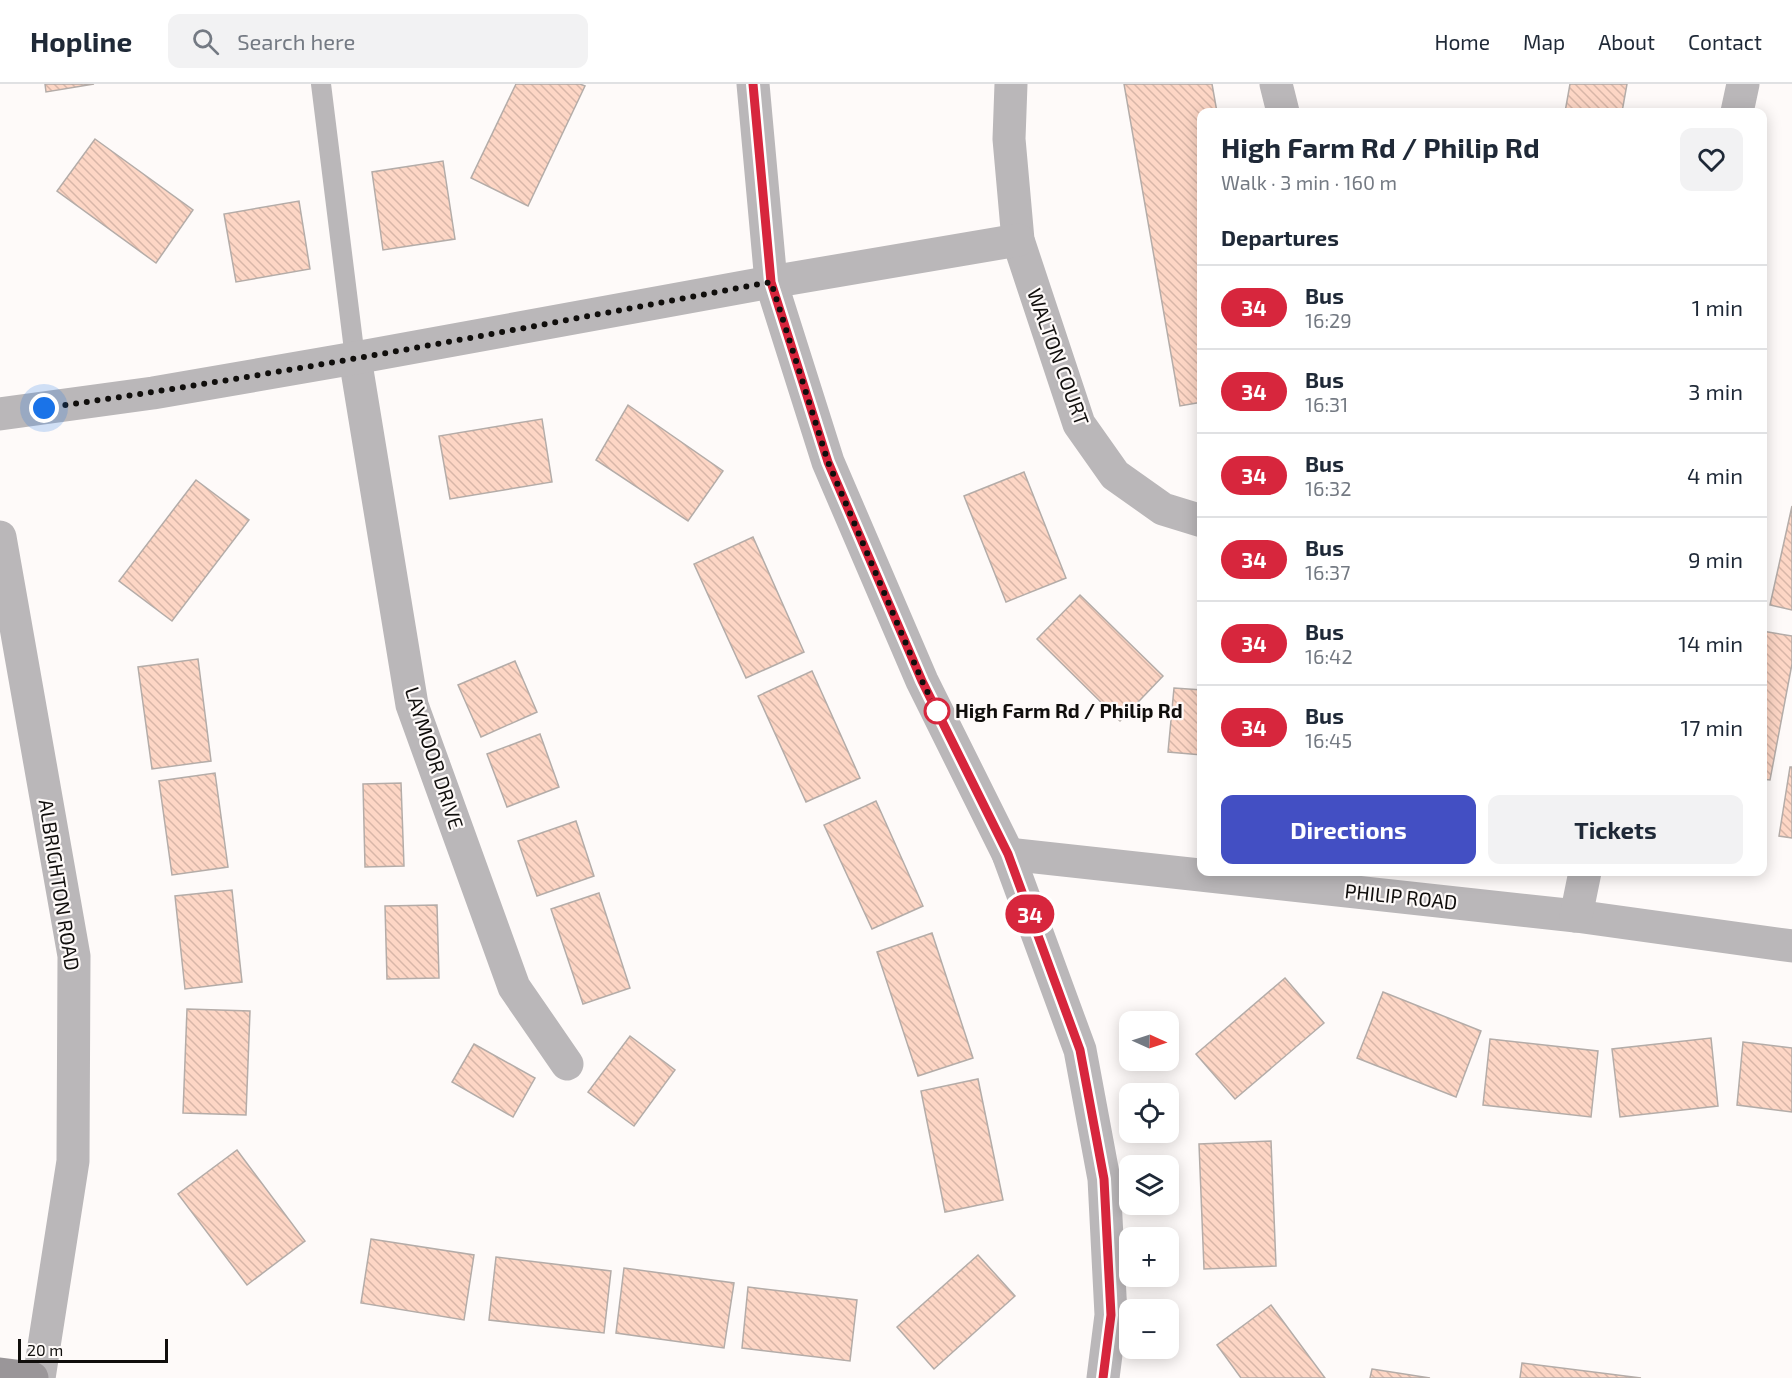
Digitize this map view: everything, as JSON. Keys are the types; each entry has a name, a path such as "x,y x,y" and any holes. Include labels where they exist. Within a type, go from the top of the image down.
{"street":[{"path":"753,84 771,282 828,462 922,681 1008,854 1080,1050 1104,1179 1111,1315 1103,1378"},
{"name":"WALTON COURT","path":"1011,84 1009,139 1018,240 1079,424 1115,475 1163,509 1197,519"},
{"path":"1276,84 1282,108"},
{"path":"1738,108 1743,84"},
{"path":"0,414 153,393 1018,240"},
{"name":"LAYMOOR DRIVE","path":"355,358 412,705 514,987 567,1064"},
{"name":"ALBRIGHTON ROAD","path":"0,537 74,956 73,1161 39,1378"},
{"name":"PHILIP ROAD","path":"1008,854 1197,875"},
{"name":"PHILIP ROAD","path":"1210,876 1576,916 1792,946"},
{"path":"1576,916 1584,876"},
{"path":"0,1374 32,1378"}],"lane":[{"path":"321,84 355,358"}],"building":[{"path":"45,84 94,84 46,92"},
{"path":"516,84 580,84 585,86 528,206 471,178"},
{"path":"1124,84 1212,84 1216,108 1197,108 1197,403 1180,406"},
{"path":"1570,84 1627,84 1623,108 1566,108"},
{"path":"95,139 193,210 156,263 57,191"},
{"path":"443,161 455,239 383,250 372,172"},
{"path":"299,201 310,269 236,282 224,214"},
{"path":"628,405 723,471 688,521 596,460"},
{"path":"542,419 552,482 450,499 439,436"},
{"path":"1024,472 1066,578 1006,602 964,496"},
{"path":"196,480 249,520 172,621 119,581"},
{"path":"1792,506 1792,610 1770,605"},
{"path":"753,537 804,652 746,678 694,564"},
{"path":"1080,595 1163,676 1120,721 1037,639"},
{"path":"1767,632 1792,636 1792,664 1770,780 1767,780"},
{"path":"198,659 211,761 152,769 138,667"},
{"path":"515,661 537,712 481,737 458,685"},
{"path":"812,671 860,778 806,802 758,696"},
{"path":"1174,688 1197,690 1197,755 1168,752"},
{"path":"540,734 559,787 507,807 487,754"},
{"path":"1790,767 1792,767 1792,838 1779,836"},
{"path":"215,773 228,867 172,875 159,781"},
{"path":"401,783 404,866 365,867 363,784"},
{"path":"876,801 923,906 872,929 824,825"},
{"path":"576,821 594,876 537,896 518,841"},
{"path":"232,890 242,982 185,989 175,896"},
{"path":"599,893 630,988 583,1004 551,909"},
{"path":"437,905 439,978 387,979 385,906"},
{"path":"932,933 973,1058 918,1076 877,952"},
{"path":"1285,978 1324,1023 1235,1099 1196,1054"},
{"path":"1383,992 1481,1031 1456,1097 1357,1058"},
{"path":"187,1009 250,1011 246,1115 183,1113"},
{"path":"630,1036 675,1070 634,1126 588,1092"},
{"path":"1711,1038 1718,1106 1620,1117 1612,1049"},
{"path":"1490,1039 1598,1051 1591,1117 1483,1105"},
{"path":"1743,1042 1792,1048 1792,1112 1737,1105"},
{"path":"474,1044 535,1078 513,1117 452,1082"},
{"path":"978,1079 1003,1200 945,1212 921,1091"},
{"path":"1271,1141 1276,1266 1204,1269 1199,1144"},
{"path":"237,1150 305,1241 247,1285 178,1194"},
{"path":"371,1239 474,1255 464,1320 361,1303"},
{"path":"978,1255 1015,1296 934,1369 897,1327"},
{"path":"496,1257 611,1271 604,1333 489,1320"},
{"path":"624,1268 734,1283 724,1348 616,1333"},
{"path":"748,1287 857,1300 850,1361 742,1348"},
{"path":"1271,1305 1325,1378 1241,1378 1217,1345"},
{"path":"1522,1363 1641,1378 1520,1378"},
{"path":"1372,1369 1430,1378 1370,1378"}],"bus line":[{"name":"34","path":"753,84 771,282 828,462 922,681 1008,854 1080,1050 1104,1179 1111,1315 1103,1378"}],"place":[{"name":"High Farm Rd / Philip Rd","path":"937,711"}],"route":[{"path":"44,408 153,393 355,358 771,282 828,462 922,681 941,719 937,711"}]}
